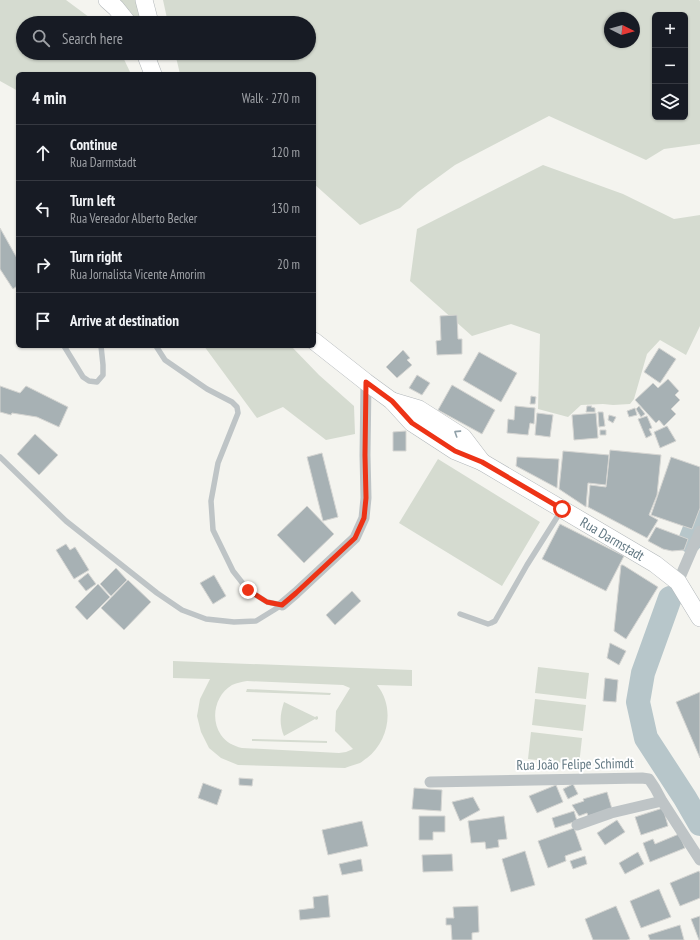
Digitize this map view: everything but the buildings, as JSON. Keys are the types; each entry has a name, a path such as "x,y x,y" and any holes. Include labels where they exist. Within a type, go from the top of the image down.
{"main road":[{"path":"107,0 122,16"},
{"path":"144,0 148,16"},
{"path":"148,60 152,72"},
{"path":"160,60 163,72"},
{"name":"Rua Darmstadt","path":"316,343 392,401 419,409 463,437 482,462 655,564 678,582"},
{"path":"678,582 700,618"}],"street":[{"path":"282,605 355,538 364,518 366,498 366,382"},
{"path":"678,582 700,531"},
{"name":"Rua João Felipe Schimdt","path":"430,782 648,779 700,860"},
{"path":"577,825 611,813 662,801"}],"lane":[{"path":"65,348 83,377 89,381 97,382 102,376 103,365 101,348"},
{"path":"157,348 165,360 207,389 232,402 237,407 238,413 218,463 211,501 213,530 232,571 248,590 267,602 282,605"},
{"path":"0,457 66,521 157,593 182,610 206,620 234,622 256,621 282,605"},
{"path":"460,614 488,624 495,621 527,564 562,509"}],"shaded area":[{"path":"0,0 66,0 88,16 16,16 16,60 124,60 130,72 16,72 16,90 0,81"},
{"path":"119,0 138,0 142,16 131,16"},
{"path":"163,0 699,0 700,144 664,149 646,160 549,116 455,165 418,192 400,208 360,225 316,186 316,72 180,72 177,60 316,60 316,16 166,16"},
{"path":"543,165 623,194 674,219 700,215 700,326 686,355 660,340 647,354 634,399 630,404 581,405 568,417 538,409 540,334 511,324 472,336 410,281 417,229"},
{"path":"205,348 293,348 319,375 354,406 355,434 326,440 283,407 257,418"},
{"path":"438,459 540,522 502,586 399,523"},
{"path":"173,661 412,670 412,686 377,685 383,694 388,713 385,733 374,751 360,763 345,768 238,765 221,758 209,748 201,732 197,716 200,699 210,679 173,678","holes":["247,681 343,685 350,688 336,711 335,731 353,749 346,752 339,753 242,748 227,742 218,729 215,715 218,701 226,689 232,685"]},
{"path":"538,667 589,673 586,699 535,693"},
{"path":"247,689 331,693 330,695 246,692"},
{"path":"535,699 586,705 583,731 532,725"},
{"path":"284,702 315,717 317,716 318,719 315,719 284,736 281,727 281,719"},
{"path":"531,732 582,738 579,765 528,759"},
{"path":"252,739 327,741 327,743 252,741"}],"waterway":[{"path":"690,541 700,516"},
{"path":"670,598 643,673 638,702 646,738 700,824"}],"route":[{"path":"248,590 267,602 282,605 355,538 364,518 366,498 366,382 392,401 412,423 455,451 482,462 562,509"}]}
